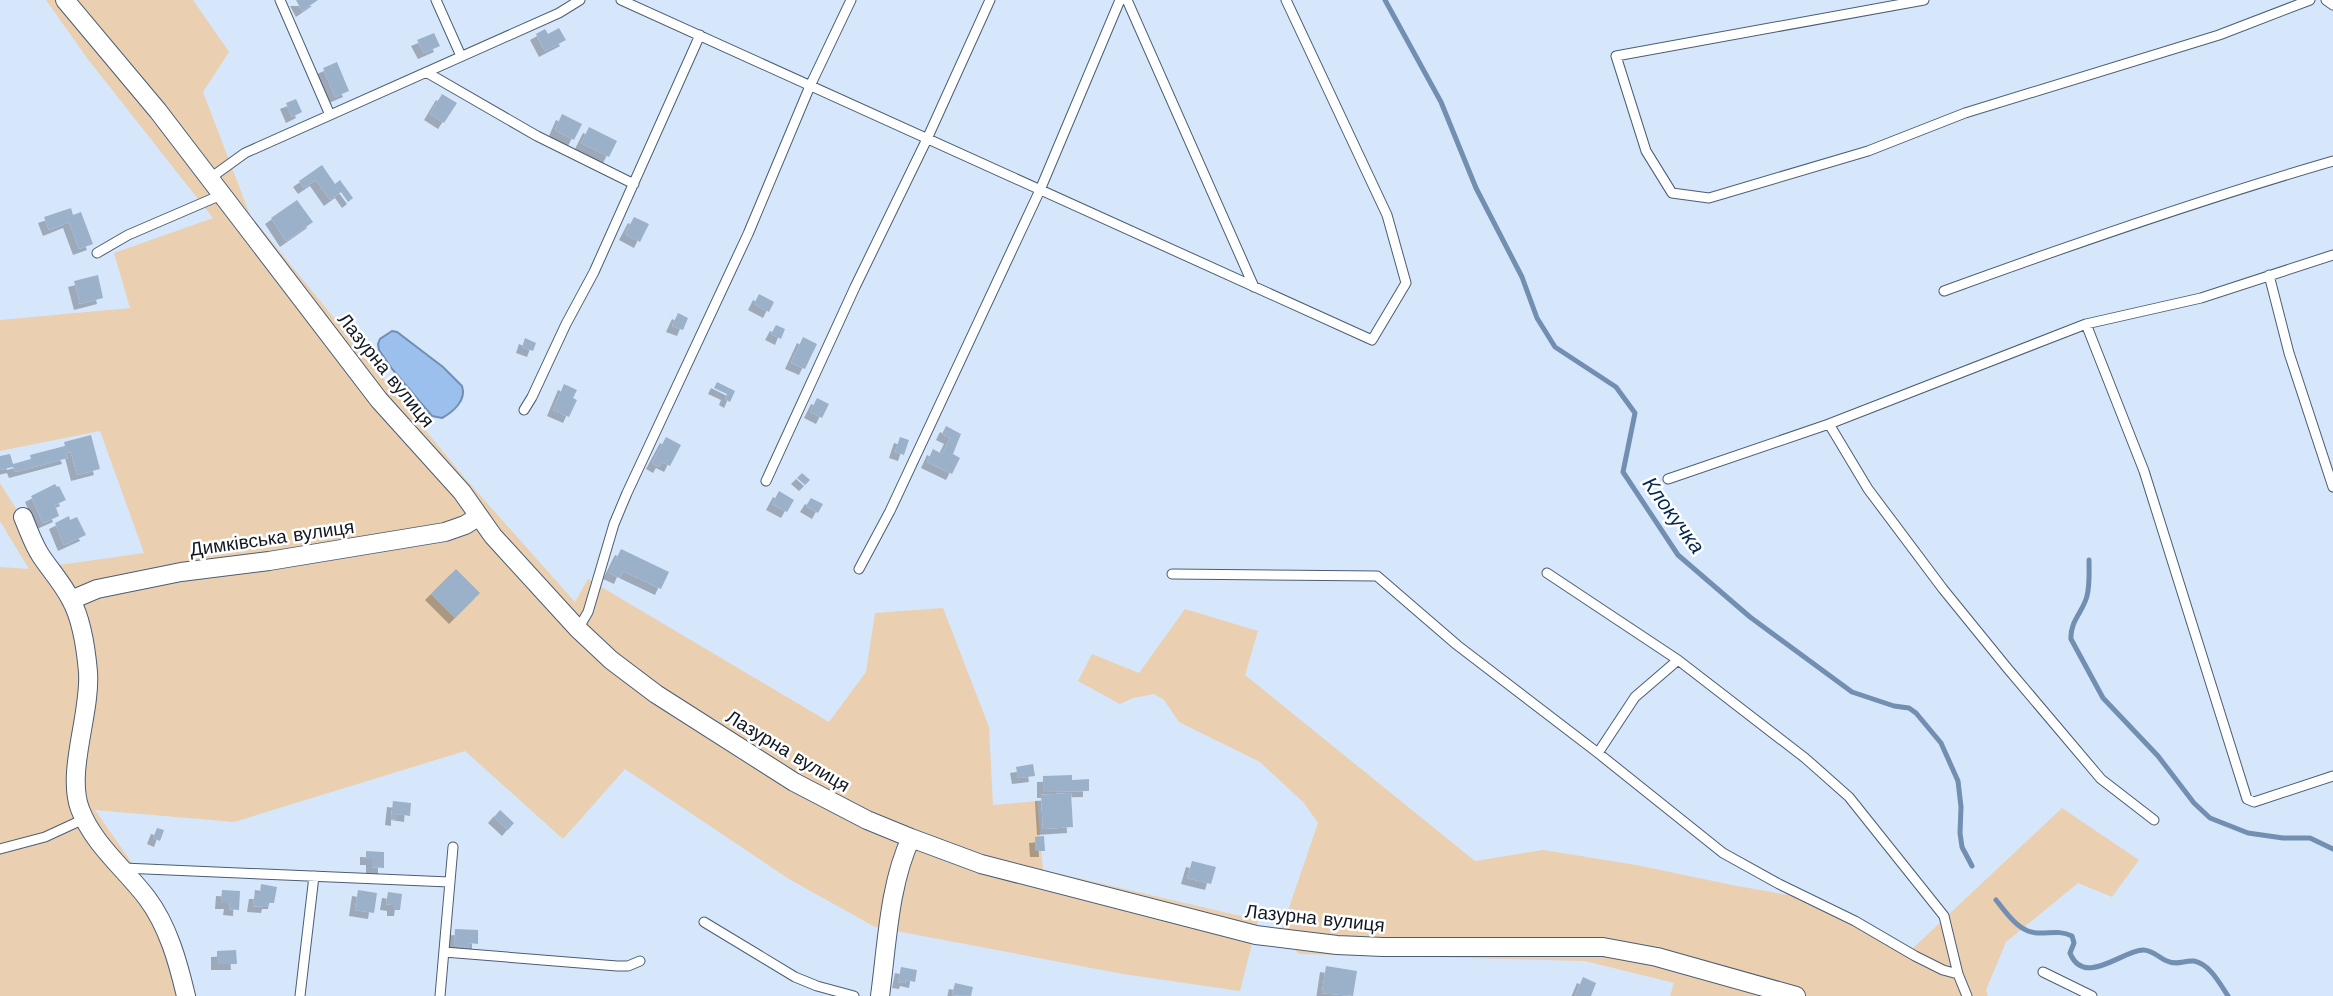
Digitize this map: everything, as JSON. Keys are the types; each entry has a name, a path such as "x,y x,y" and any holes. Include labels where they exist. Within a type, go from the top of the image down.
{"street":[{"name":"Лазурна вулиця","path":"65,0 141,89 379,400 462,492 493,536 578,629 611,660 656,694 768,766 834,804 911,838 981,864 1256,935 1383,947 1603,947 1657,957 1796,996"},
{"path":"23,517 38,551 71,600 77,614 88,672 88,701 77,774 78,803 95,837 148,899 158,916 177,962 186,996"},
{"name":"Димківська вулиця","path":"71,600 97,589 181,572 422,537 456,528 478,517"},
{"path":"880,996 895,881 900,861 911,838"}],"lane":[{"path":"280,0 330,115"},
{"path":"436,0 461,56"},
{"path":"209,178 245,153 559,13 579,0"},
{"path":"621,0 1372,340 1406,283 1387,215 1286,0"},
{"path":"578,629 588,612 618,514 748,234 810,86 850,0"},
{"path":"766,481 990,0"},
{"path":"859,569 890,511 1040,190 1119,0"},
{"path":"1128,0 1254,287"},
{"path":"1924,0 1616,56 1646,152 1672,193 1709,198 1868,152 1965,113 2219,35 2310,0"},
{"path":"2326,0 2333,5"},
{"path":"524,410 533,397 566,324 594,272 700,35"},
{"path":"426,72 537,136 634,184"},
{"path":"1944,291 2052,251 2251,185 2333,161"},
{"path":"97,253 128,235 221,195"},
{"path":"1668,479 1829,424 2086,324 2201,298 2333,254"},
{"path":"2269,275 2285,340 2333,488"},
{"path":"2086,324 2118,400 2157,508 2247,799 2254,802 2333,776"},
{"path":"1829,424 1868,489 1943,589 2101,779 2154,820"},
{"path":"1546,573 1678,660 1805,758 1849,797 1944,916 1958,974 1967,996"},
{"path":"1172,574 1377,576 1457,645 1723,853 1855,921 1924,961 1958,974"},
{"path":"1598,753 1635,697 1678,660"},
{"path":"0,849 45,837 84,819"},
{"path":"440,996 453,847"},
{"path":"121,868 449,882"},
{"path":"300,996 314,876"},
{"path":"704,922 795,977 854,996"},
{"path":"444,952 617,966 628,966 640,961"},
{"path":"2043,972 2091,996"}],"shaded area":[{"path":"46,0 193,0 229,52 203,92 250,215 463,476 575,602 588,579 829,722 866,672 875,613 943,608 989,727 993,805 1037,801 1043,870 1258,920 1240,991 1123,974 875,927 789,879 625,769 563,839 465,751 234,822 95,810 164,909 196,996 0,996 0,567 29,569 0,521 0,483 52,566 144,553 100,431 0,451 0,320 130,308 114,253 213,218 87,58"},
{"path":"1185,609 1258,631 1245,675 1475,861 1543,850 1823,901 1911,950 2062,808 2139,860 2112,897 2078,883 2006,942 1986,990 1988,996 1670,996 1674,983 1585,961 1299,954 1280,934 1318,823 1304,803 1260,762 1179,722 1164,700 1154,694 1120,704 1078,681 1092,654 1139,673"}],"water":[{"path":"392,331 443,367 462,386 461,401 442,418 432,416 379,350 380,339"}],"building":[{"path":"296,0 318,0 302,11"},
{"path":"559,28 566,40 545,51 536,34 545,29 548,34"},
{"path":"434,33 440,46 424,53 417,40"},
{"path":"337,62 349,91 335,97 323,68"},
{"path":"442,94 457,103 444,123 430,114"},
{"path":"296,99 302,112 292,117 286,103"},
{"path":"562,114 582,124 574,140 555,130"},
{"path":"589,127 617,141 609,157 581,143"},
{"path":"322,165 335,184 340,180 353,198 348,202 341,192 330,200 316,180 304,188 299,181"},
{"path":"297,200 313,222 286,241 271,218"},
{"path":"71,208 73,215 81,212 93,244 79,249 69,222 49,230 44,217"},
{"path":"634,217 649,224 640,242 625,234"},
{"path":"98,275 103,298 80,304 74,281"},
{"path":"759,294 774,302 769,312 754,304"},
{"path":"678,313 688,318 683,330 672,326"},
{"path":"776,325 785,329 781,339 771,334"},
{"path":"803,337 817,344 805,369 791,363"},
{"path":"525,338 536,343 533,351 522,347"},
{"path":"717,382 735,391 730,402 725,399 727,394 714,388"},
{"path":"564,384 577,390 573,398 577,400 569,417 553,410"},
{"path":"817,398 829,404 822,418 810,412"},
{"path":"946,426 961,434 953,454 960,458 952,474 927,462 933,449 942,454 950,438 942,434"},
{"path":"91,435 100,469 77,475 71,452 66,453 68,458 15,472 13,467 0,470 0,456 10,454 13,464 31,459 30,455 65,446 64,442"},
{"path":"666,437 681,445 670,466 662,462 659,467 652,463"},
{"path":"900,437 909,440 904,455 895,452"},
{"path":"802,473 810,480 805,485 797,478"},
{"path":"55,484 59,486 66,500 55,505 59,516 43,523 31,496"},
{"path":"779,491 794,500 787,512 772,504"},
{"path":"811,498 823,504 818,513 806,506"},
{"path":"69,516 70,520 77,517 86,535 64,545 55,523"},
{"path":"621,549 669,572 661,589 623,571 620,578 609,573"},
{"path":"456,569 480,593 455,618 431,594"},
{"path":"1033,764 1035,776 1018,778 1016,767"},
{"path":"1072,775 1072,780 1089,779 1089,791 1043,792 1043,776"},
{"path":"1071,793 1073,827 1043,829 1041,795"},
{"path":"393,801 411,803 410,816 397,814 397,820 391,819"},
{"path":"500,810 514,823 508,830 494,817"},
{"path":"157,828 164,830 160,841 153,838"},
{"path":"1044,836 1045,851 1036,851 1035,837"},
{"path":"366,851 384,852 384,868 372,867 372,859 366,859"},
{"path":"1192,861 1216,867 1211,884 1187,878"},
{"path":"261,884 277,887 274,903 268,903 267,907 253,906 255,893 260,893"},
{"path":"222,890 240,891 239,910 229,909 230,903 221,903"},
{"path":"358,890 377,893 374,913 355,910"},
{"path":"388,892 402,894 400,910 393,910 393,905 386,904"},
{"path":"455,929 478,930 478,944 469,943 468,948 454,945"},
{"path":"236,950 237,964 217,964 217,951"},
{"path":"1326,966 1357,971 1353,996 1322,993"},
{"path":"901,967 917,970 915,982 898,982"},
{"path":"1583,977 1596,983 1591,996 1575,996"},
{"path":"955,983 973,987 971,996 952,995"}],"waterway":[{"name":"Клокучка","path":"1385,0 1441,102 1476,188 1522,277 1537,318 1555,347 1616,387 1635,413 1623,472 1678,555 1750,617 1852,692 1894,706 1909,708 1916,713 1941,743 1958,781 1962,847 1972,866"},
{"path":"2089,560 2087,596 2073,627 2071,639 2103,698 2158,756 2194,803 2210,818 2248,833 2283,838 2310,838 2333,849"},
{"name":"Клокучка","path":"1996,900 2023,929 2072,936 2074,943 2070,953 2076,963 2085,967 2104,965 2147,950 2171,962 2200,963 2214,975 2228,996"}]}
